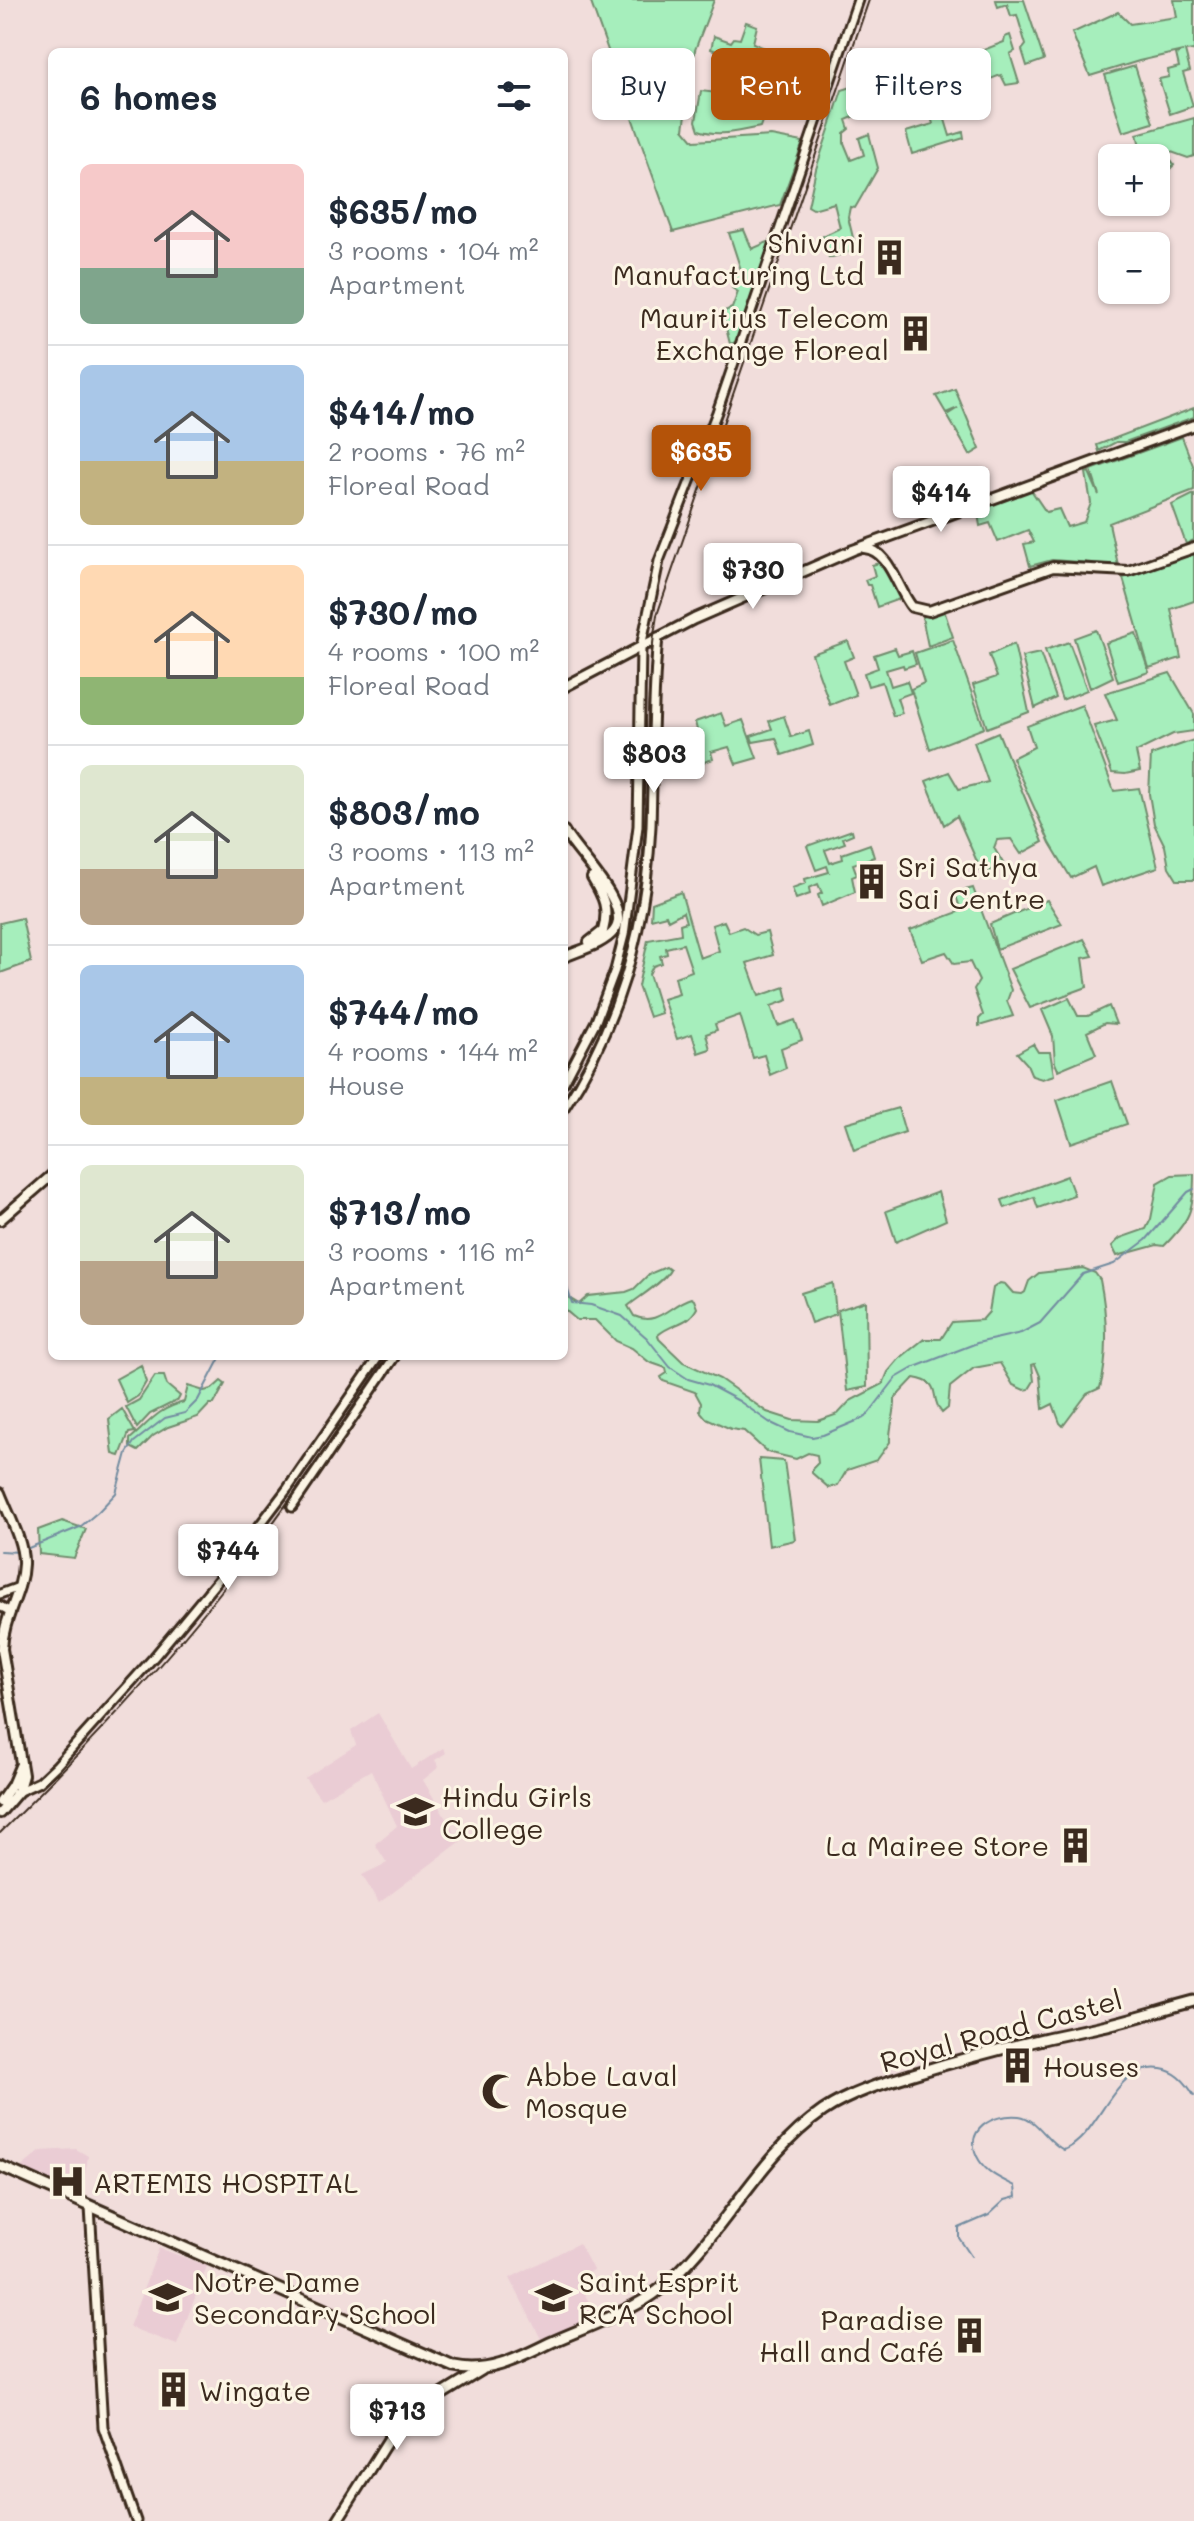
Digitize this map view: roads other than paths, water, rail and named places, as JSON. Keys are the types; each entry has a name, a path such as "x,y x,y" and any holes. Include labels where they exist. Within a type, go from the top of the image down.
{"main road":[{"path":"568,685 658,637 853,550 1194,425"},
{"path":"899,534 884,542 882,549 901,589"},
{"path":"853,550 867,548 877,552 912,607 929,611 1053,567 1128,571 1194,548"},
{"path":"568,838 604,896 607,907 603,931 568,955"},
{"path":"0,1220 48,1178"},
{"path":"0,1493 23,1556 19,1587 4,1608 2,1633 23,1775 18,1792 0,1813"},
{"path":"0,1803 20,1765"},
{"name":"Royal Road Castel","path":"483,2369 520,2357 659,2291 700,2249 786,2143 823,2111 881,2084 957,2060 1105,2026 1194,2001"},
{"path":"0,2166 457,2368 483,2369"},
{"path":"457,2368 460,2375 458,2383"},
{"path":"337,2521 395,2429 418,2409 483,2369"}],"street":[{"path":"568,1074 596,1021 624,935 638,826 641,647 650,596 669,532 717,412 858,0"},
{"path":"568,1101 606,1035 636,941 651,830 658,637"},
{"path":"0,1803 33,1785 56,1766 203,1599 280,1498 376,1360"},
{"path":"292,1507 392,1360"},
{"path":"0,1594 19,1587"},
{"path":"23,1775 33,1785"},
{"path":"90,2207 103,2427 136,2521"}],"waterway":[{"path":"568,1290 572,1303 591,1305 622,1316 647,1338 670,1367 688,1379 709,1385 790,1432 812,1437 866,1417 896,1378 915,1367 977,1343 1021,1333 1040,1323 1083,1274 1114,1264 1146,1240 1194,1189"},
{"path":"26,1549 80,1527 98,1512 116,1493 127,1453 134,1442 165,1418 185,1413 198,1400 219,1360"},
{"path":"0,1551 20,1552"},
{"path":"971,2256 959,2238 959,2228 989,2215 1005,2200 1016,2197 1015,2186 990,2172 979,2160 974,2140 983,2126 1000,2117 1026,2118 1064,2150 1088,2130 1118,2088 1144,2070 1172,2072 1194,2096"}],"tram line":[{"path":"568,1090 585,1062 616,989 635,911 645,831 650,681 657,615 869,0"},
{"path":"0,1833 123,1706 210,1606 276,1518 385,1360"}],"place":[{"name":"Shivani Manufacturing Ltd","path":"890,258"},
{"name":"Mauritius Telecom Exchange Floreal","path":"915,333"},
{"name":"Sri Sathya Sai Centre","path":"872,882"},
{"name":"Hindu Girls College","path":"416,1812"},
{"name":"La Mairee Store","path":"1075,1845"},
{"name":"Houses","path":"1017,2066"},
{"name":"Abbe Laval Mosque","path":"499,2091"},
{"name":"ARTEMIS HOSPITAL","path":"67,2182"},
{"name":"Notre Dame Secondary School","path":"168,2297"},
{"name":"Saint Esprit RCA School","path":"553,2297"},
{"name":"Paradise Hall and Café","path":"970,2335"},
{"name":"Wingate","path":"173,2390"}]}
